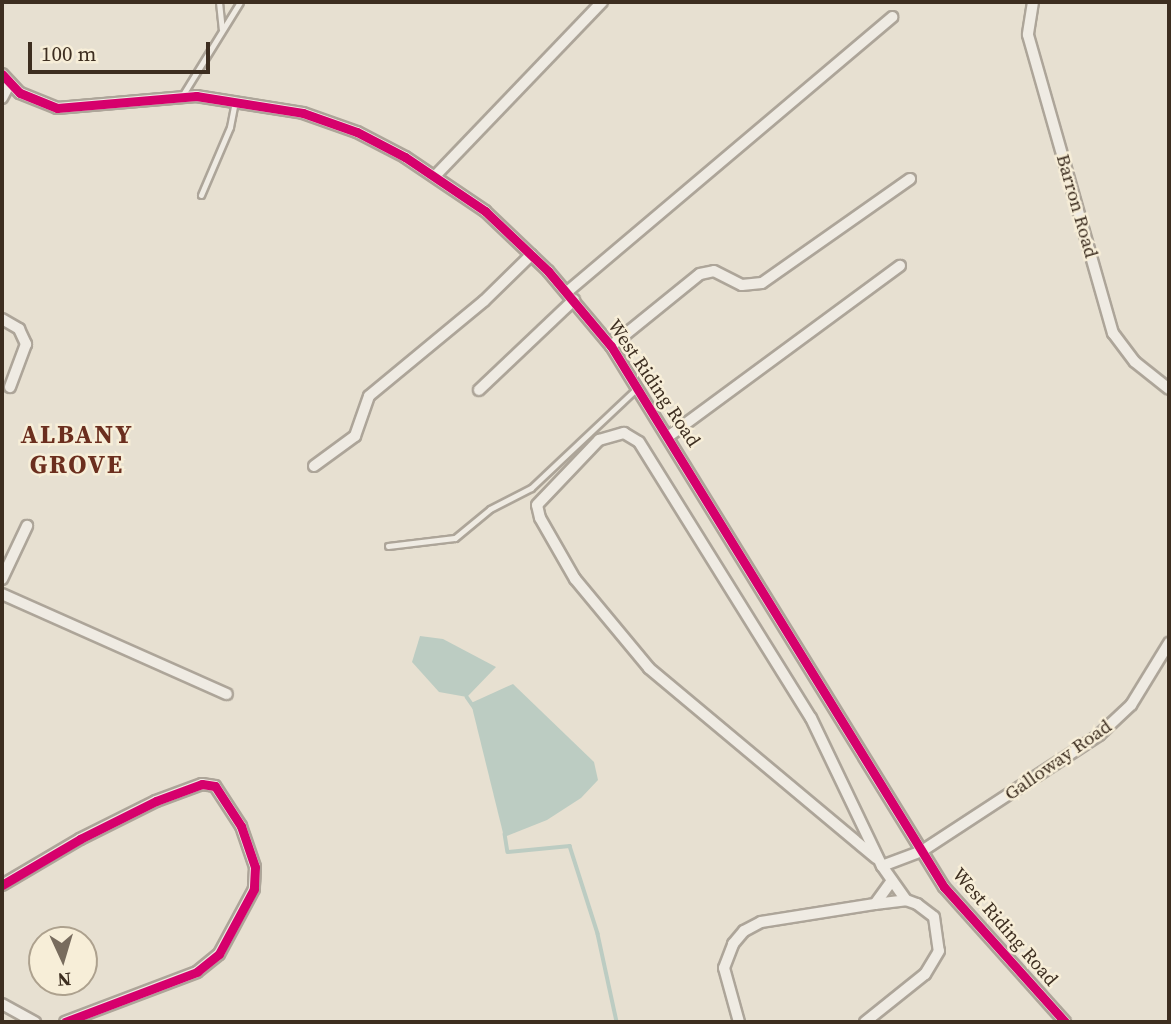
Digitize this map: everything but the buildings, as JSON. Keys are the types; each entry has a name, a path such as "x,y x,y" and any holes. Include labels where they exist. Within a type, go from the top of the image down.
{"street":[{"path":"436,176 468,146 602,2"},
{"name":"Barron Road","path":"1033,2 1028,35 1113,333 1135,362 1169,389"},
{"path":"479,390 570,296 892,17"},
{"name":"West Riding Road","path":"2,74 37,102 69,109 182,96 235,101 335,123 436,176 476,204 570,296 611,346 669,436 922,852 962,909 1065,1022"},
{"path":"2,98 10,83"},
{"path":"611,346 700,274 714,271 743,285 762,283 910,179"},
{"path":"314,466 352,440 369,396 484,301 531,255"},
{"path":"669,436 900,266"},
{"path":"2,318 19,329 26,344 10,387"},
{"path":"865,1022 925,974 939,951 934,917 906,900 879,862 811,718 639,442 624,433 600,440 537,505 540,518 575,579 649,668 879,862"},
{"path":"2,579 27,526"},
{"path":"2,594 227,694"},
{"name":"Galloway Road","path":"879,862 922,852 1098,735 1136,697 1169,643"},
{"path":"2,885 91,833 156,801 202,784 215,786 241,826 255,866 254,889 219,954 197,972 65,1022"},
{"path":"876,904 892,881"},
{"path":"739,1022 724,968 733,944 744,930 761,922 906,900"},
{"path":"2,1003 35,1022"}],"lane":[{"path":"219,2 222,29"},
{"path":"182,96 240,2"},
{"path":"201,195 230,127 235,101"},
{"path":"388,546 455,538 490,509 531,488 638,386"}],"shaded area":[{"path":"420,636 443,639 496,667 467,697 439,692 412,662"},
{"path":"513,684 594,762 598,780 581,798 547,820 504,837 471,703"}],"waterway":[{"path":"467,697 474,707"},
{"path":"505,834 508,852 570,846 598,934 617,1022"}],"cycle path":[{"path":"2,74 20,93 57,108 196,96 303,113 357,132 405,157 485,211 548,271 611,346 944,887 1065,1022"},
{"path":"2,885 80,839 156,801 202,784 215,786 241,826 255,867 254,889 219,954 197,972 65,1022"}],"district":[{"name":"ALBANY GROVE","path":"77,450"}]}
